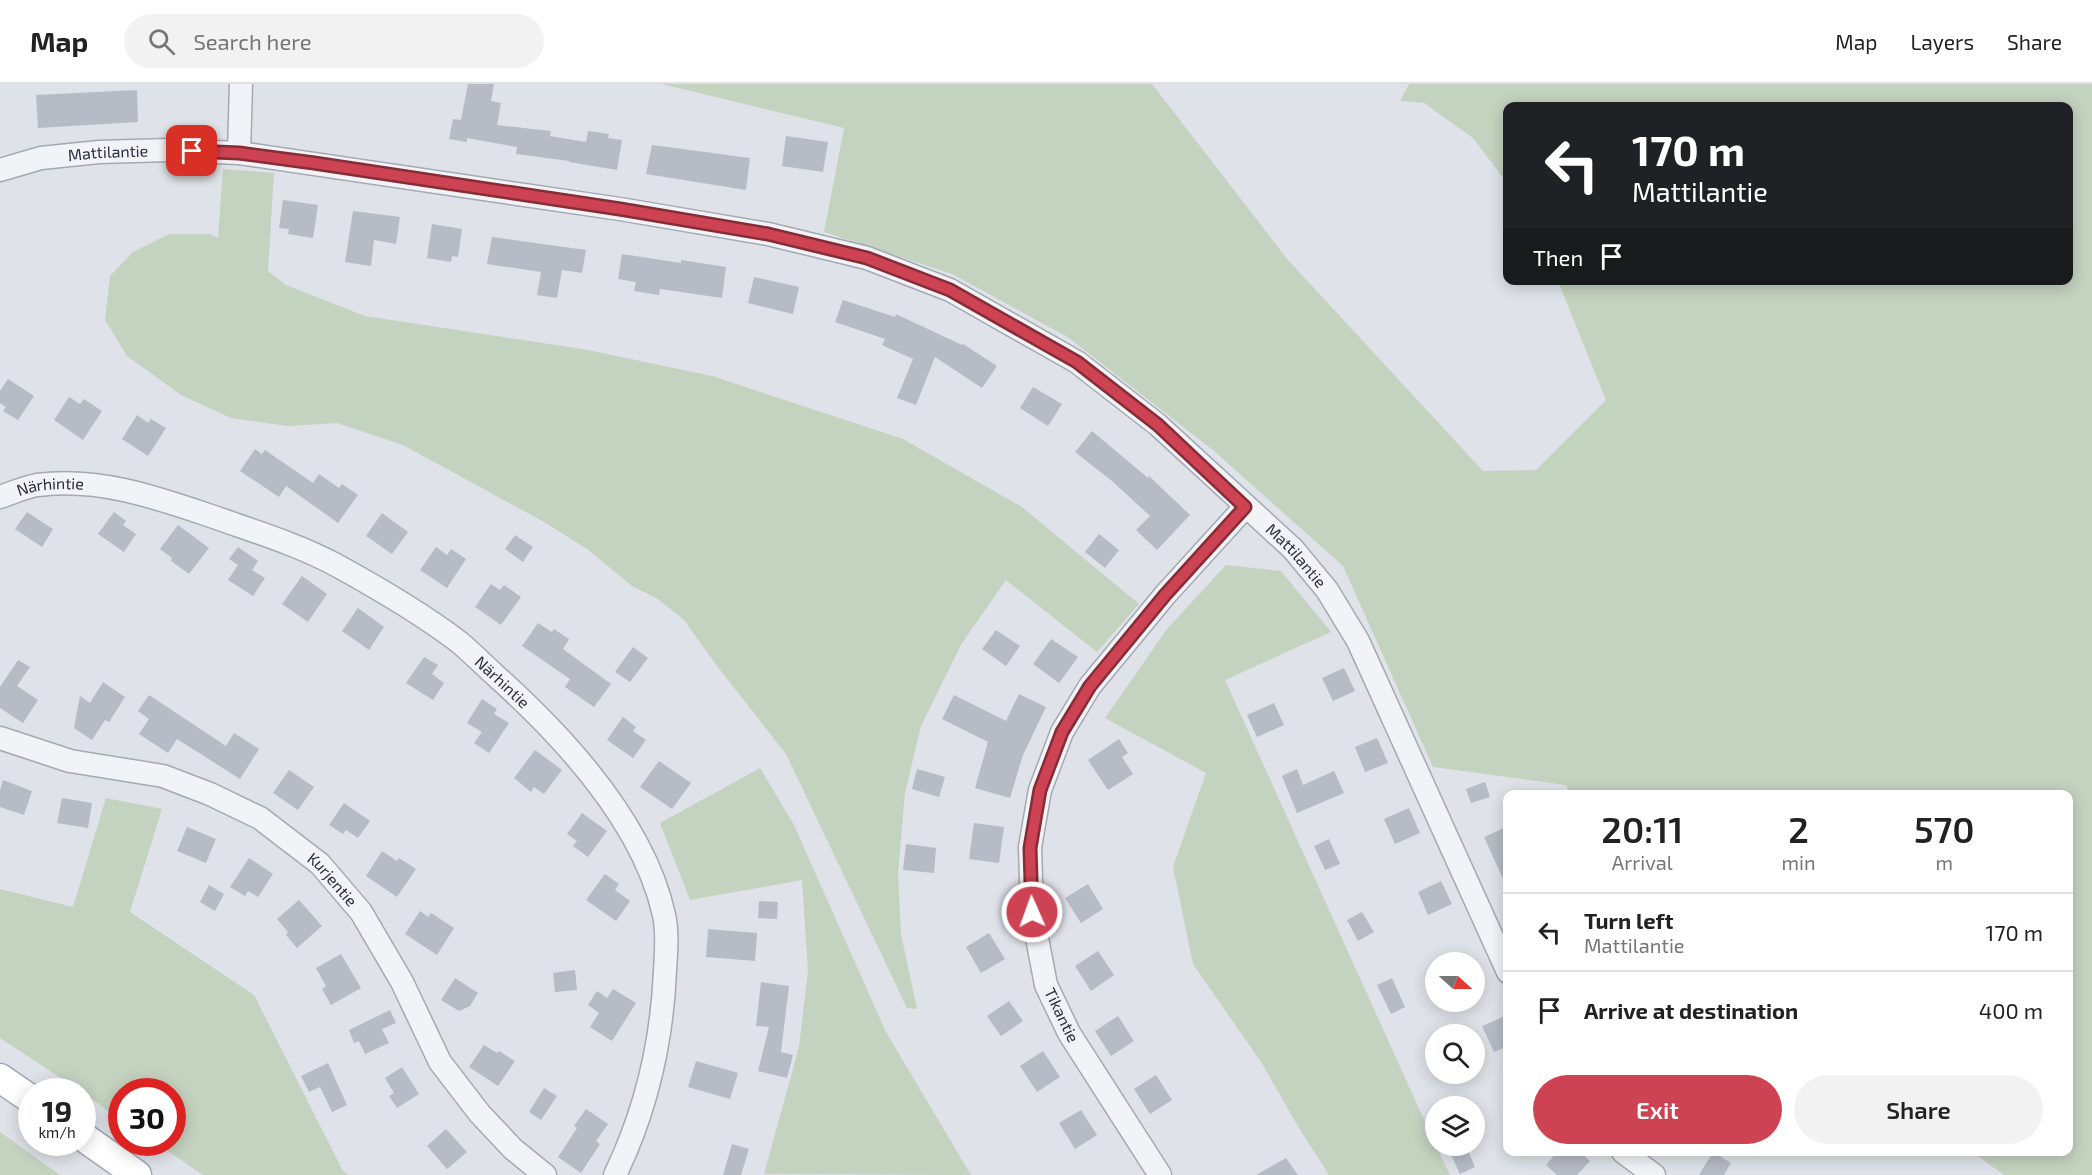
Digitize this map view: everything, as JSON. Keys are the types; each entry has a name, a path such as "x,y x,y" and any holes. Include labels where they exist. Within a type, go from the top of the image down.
{"main road":[{"path":"0,1078 18,1090"},
{"path":"96,1146 137,1175"}],"street":[{"path":"239,153 241,84"},
{"name":"Mattilantie","path":"0,170 41,158 99,152 169,150 239,153 574,202 768,234 867,258 950,290 1077,362 1158,425 1293,549 1327,590 1358,641 1503,961"},
{"name":"Närhintie","path":"0,497 35,485 72,483 110,486 157,498 268,536 334,564 397,600 460,643 524,700 583,764 624,821 651,874 664,916 666,955 664,1007 649,1083 631,1143 615,1175"},
{"name":"Tikantie","path":"1161,1175 1069,1033 1047,985 1032,912 1030,848 1040,790 1062,732 1090,686 1165,595 1245,507"},
{"name":"Kurjentie","path":"0,738 70,761 164,776 210,794 260,818 320,864 361,912 402,982 440,1062 480,1114 513,1149 545,1175"},
{"path":"1628,1156 1654,1175"}],"green space":[{"path":"662,84 1152,84 1288,260 1483,471 1536,470 1606,400 1560,285 2073,285 2073,102 1503,102 1503,178 1473,138 1424,103 1400,101 1409,84 2092,84 2092,1175 2004,1175 1978,1156 2073,1156 2073,790 1568,790 1566,785 1433,767 1343,566 1214,451 1069,338 952,274 824,232 844,128"},
{"path":"223,169 274,173 268,271 286,285 365,316 588,350 712,376 903,439 1022,507 1139,604 1097,652 1006,580 962,643 921,726 905,793 898,873 901,934 917,1009 907,1008 786,754 684,620 658,599 632,586 587,549 544,522 403,445 337,423 288,426 231,418 181,395 127,356 105,320 110,276 133,252 169,234 210,234 218,238"},
{"path":"1226,565 1281,571 1331,632 1225,680 1425,1122 1425,1156 1441,1156 1450,1175 1329,1175 1261,1062 1193,964 1173,867 1206,773 1105,718 1167,629"},
{"path":"760,768 794,825 886,1032 971,1175 764,1174 799,1047 808,971 802,880 690,900 660,823"},
{"path":"106,798 162,809 130,912 254,995 343,1171 349,1175 203,1175 175,1156 186,1156 186,1078 108,1078 108,1111 96,1102 96,1078 61,1078 0,1038 0,889 73,907"},
{"path":"0,1132 18,1145 18,1156 33,1156 60,1175 0,1175"}],"building":[{"path":"468,84 494,84 491,101 501,103 497,125 551,131 550,136 586,142 588,131 609,134 608,138 622,140 617,170 516,154 517,147 467,138 467,142 449,139 453,119 461,120"},
{"path":"137,90 138,122 38,128 36,95"},
{"path":"786,136 828,142 823,172 782,166"},
{"path":"652,145 750,158 746,190 646,174"},
{"path":"283,200 318,205 313,238 288,234 289,229 279,228"},
{"path":"353,211 400,217 396,244 374,240 371,266 345,262"},
{"path":"432,224 462,229 458,257 452,256 451,262 427,258"},
{"path":"492,237 586,250 582,273 562,270 557,298 537,295 541,272 487,264"},
{"path":"622,254 726,267 722,298 660,289 659,295 634,291 636,282 618,279"},
{"path":"754,277 799,287 793,314 748,303"},
{"path":"843,300 895,317 896,314 963,344 997,366 982,388 935,357 916,405 897,398 913,359 882,345 885,339 835,322"},
{"path":"8,379 34,396 18,420 3,411 6,407 0,403 0,391"},
{"path":"1033,387 1062,404 1048,426 1020,408"},
{"path":"69,397 80,404 84,399 102,411 83,440 54,420"},
{"path":"137,415 148,423 151,419 166,428 148,456 122,439"},
{"path":"1092,431 1148,478 1149,476 1190,515 1157,550 1136,530 1150,516 1112,481 1075,452"},
{"path":"255,449 262,454 265,450 313,483 319,474 339,488 342,484 358,495 338,523 286,486 279,497 240,471"},
{"path":"27,512 53,529 42,547 15,529"},
{"path":"114,512 126,521 123,525 136,534 124,552 98,534"},
{"path":"382,513 408,532 392,554 366,536"},
{"path":"178,525 209,548 189,574 171,561 172,558 160,549"},
{"path":"1099,534 1119,550 1105,568 1085,552"},
{"path":"515,535 533,547 523,562 505,549"},
{"path":"238,547 258,561 252,570 265,578 253,596 228,580 238,565 229,559"},
{"path":"436,547 447,555 451,549 466,559 447,588 420,570"},
{"path":"302,576 327,594 308,622 282,604"},
{"path":"491,584 500,590 504,585 521,597 501,625 475,607"},
{"path":"358,608 384,627 369,650 342,631"},
{"path":"538,623 552,632 554,629 569,639 563,649 611,684 594,707 565,687 570,679 522,646"},
{"path":"996,630 1020,646 1006,666 982,649"},
{"path":"1051,639 1078,657 1059,683 1033,664"},
{"path":"633,647 648,658 630,682 615,672"},
{"path":"424,657 438,665 432,674 444,683 433,700 406,683"},
{"path":"18,660 30,667 17,686 38,700 23,723 0,708 0,687"},
{"path":"1344,668 1355,691 1333,701 1322,678"},
{"path":"103,682 125,697 109,722 105,720 92,740 74,728 80,696 90,703"},
{"path":"1019,694 1046,707 1023,755 1010,798 975,788 988,742 942,719 954,695 1006,721"},
{"path":"149,695 226,746 234,733 259,749 240,779 177,739 168,753 139,734 149,719 138,711"},
{"path":"482,699 497,709 494,714 509,723 489,753 474,743 482,732 467,723"},
{"path":"1274,703 1284,725 1257,737 1247,715"},
{"path":"623,717 636,727 633,731 646,740 633,758 607,740"},
{"path":"1377,738 1388,763 1365,772 1355,747"},
{"path":"1119,739 1128,753 1122,757 1133,774 1108,790 1088,760"},
{"path":"535,750 562,770 544,794 534,787 531,792 514,778"},
{"path":"659,761 691,783 672,809 640,787"},
{"path":"917,769 945,777 939,797 912,789"},
{"path":"1297,769 1303,785 1334,771 1344,793 1297,813 1282,776"},
{"path":"289,770 314,787 298,810 273,793"},
{"path":"3,780 32,791 24,815 0,807 0,790"},
{"path":"1485,782 1490,797 1471,803 1466,789"},
{"path":"62,798 92,803 88,828 57,823"},
{"path":"344,803 370,821 358,838 346,830 343,834 329,825"},
{"path":"1409,808 1420,833 1395,844 1384,819"},
{"path":"582,813 607,831 588,857 573,846 577,841 567,834"},
{"path":"974,823 1004,827 999,863 969,859"},
{"path":"187,827 216,839 206,863 177,851"},
{"path":"1503,828 1503,879 1484,837"},
{"path":"1329,839 1340,864 1325,870 1314,846"},
{"path":"906,844 936,848 934,873 903,870"},
{"path":"382,851 397,861 399,858 416,869 397,897 366,876"},
{"path":"249,858 273,874 258,897 248,891 245,896 230,887"},
{"path":"605,874 619,884 615,890 630,901 616,921 586,900"},
{"path":"1441,881 1452,904 1428,915 1418,892"},
{"path":"1088,884 1103,909 1081,923 1065,898"},
{"path":"209,885 224,894 215,911 200,902"},
{"path":"299,900 322,926 297,948 277,919"},
{"path":"759,901 778,902 777,919 758,918"},
{"path":"420,911 428,917 431,913 454,928 437,955 405,934"},
{"path":"1362,912 1374,932 1358,941 1347,920"},
{"path":"708,929 757,933 755,961 706,957"},
{"path":"989,933 1005,959 981,973 966,947"},
{"path":"1098,951 1114,975 1091,991 1075,966"},
{"path":"341,954 361,988 331,1005 322,989 326,986 316,968"},
{"path":"575,970 577,990 555,992 553,973"},
{"path":"455,978 478,993 470,1006 459,1011 441,1000"},
{"path":"1392,978 1405,1007 1391,1014 1377,985"},
{"path":"761,982 789,986 781,1052 793,1055 787,1078 758,1071 769,1027 756,1026"},
{"path":"613,989 636,1003 612,1041 590,1027 599,1013 588,1005 597,991 607,998"},
{"path":"1009,1001 1023,1021 1001,1036 987,1016"},
{"path":"390,1010 396,1023 382,1029 389,1043 365,1054 359,1041 354,1043 349,1030"},
{"path":"1118,1016 1134,1041 1111,1056 1095,1031"},
{"path":"1503,1017 1503,1048 1494,1052 1485,1032 1485,1025"},
{"path":"484,1045 515,1061 498,1086 469,1067"},
{"path":"1043,1051 1060,1077 1037,1092 1020,1066"},
{"path":"696,1061 738,1073 730,1099 688,1087"},
{"path":"328,1063 347,1105 332,1112 320,1087 309,1092 301,1076"},
{"path":"402,1067 419,1094 397,1108 389,1096 394,1093 385,1078"},
{"path":"1156,1075 1172,1100 1150,1114 1134,1089"},
{"path":"544,1088 557,1096 541,1120 529,1112"},
{"path":"586,1109 608,1124 596,1141 600,1144 581,1173 558,1157"},
{"path":"1081,1110 1097,1135 1075,1149 1059,1123"},
{"path":"446,1129 467,1152 447,1169 427,1146"},
{"path":"732,1144 749,1149 741,1175 723,1175"},
{"path":"1452,1156 1470,1156 1475,1167 1460,1174"},
{"path":"1554,1156 1584,1156 1590,1161 1577,1175 1557,1175 1546,1165"},
{"path":"1711,1156 1720,1156 1731,1163 1724,1175 1699,1175"},
{"path":"1286,1158 1298,1175 1256,1175"}],"route":[{"path":"192,151 239,153 314,163 620,209 768,234 867,258 950,290 1005,320 1077,362 1158,425 1245,507 1165,595 1090,686 1062,732 1040,790 1030,848 1032,912"}]}
